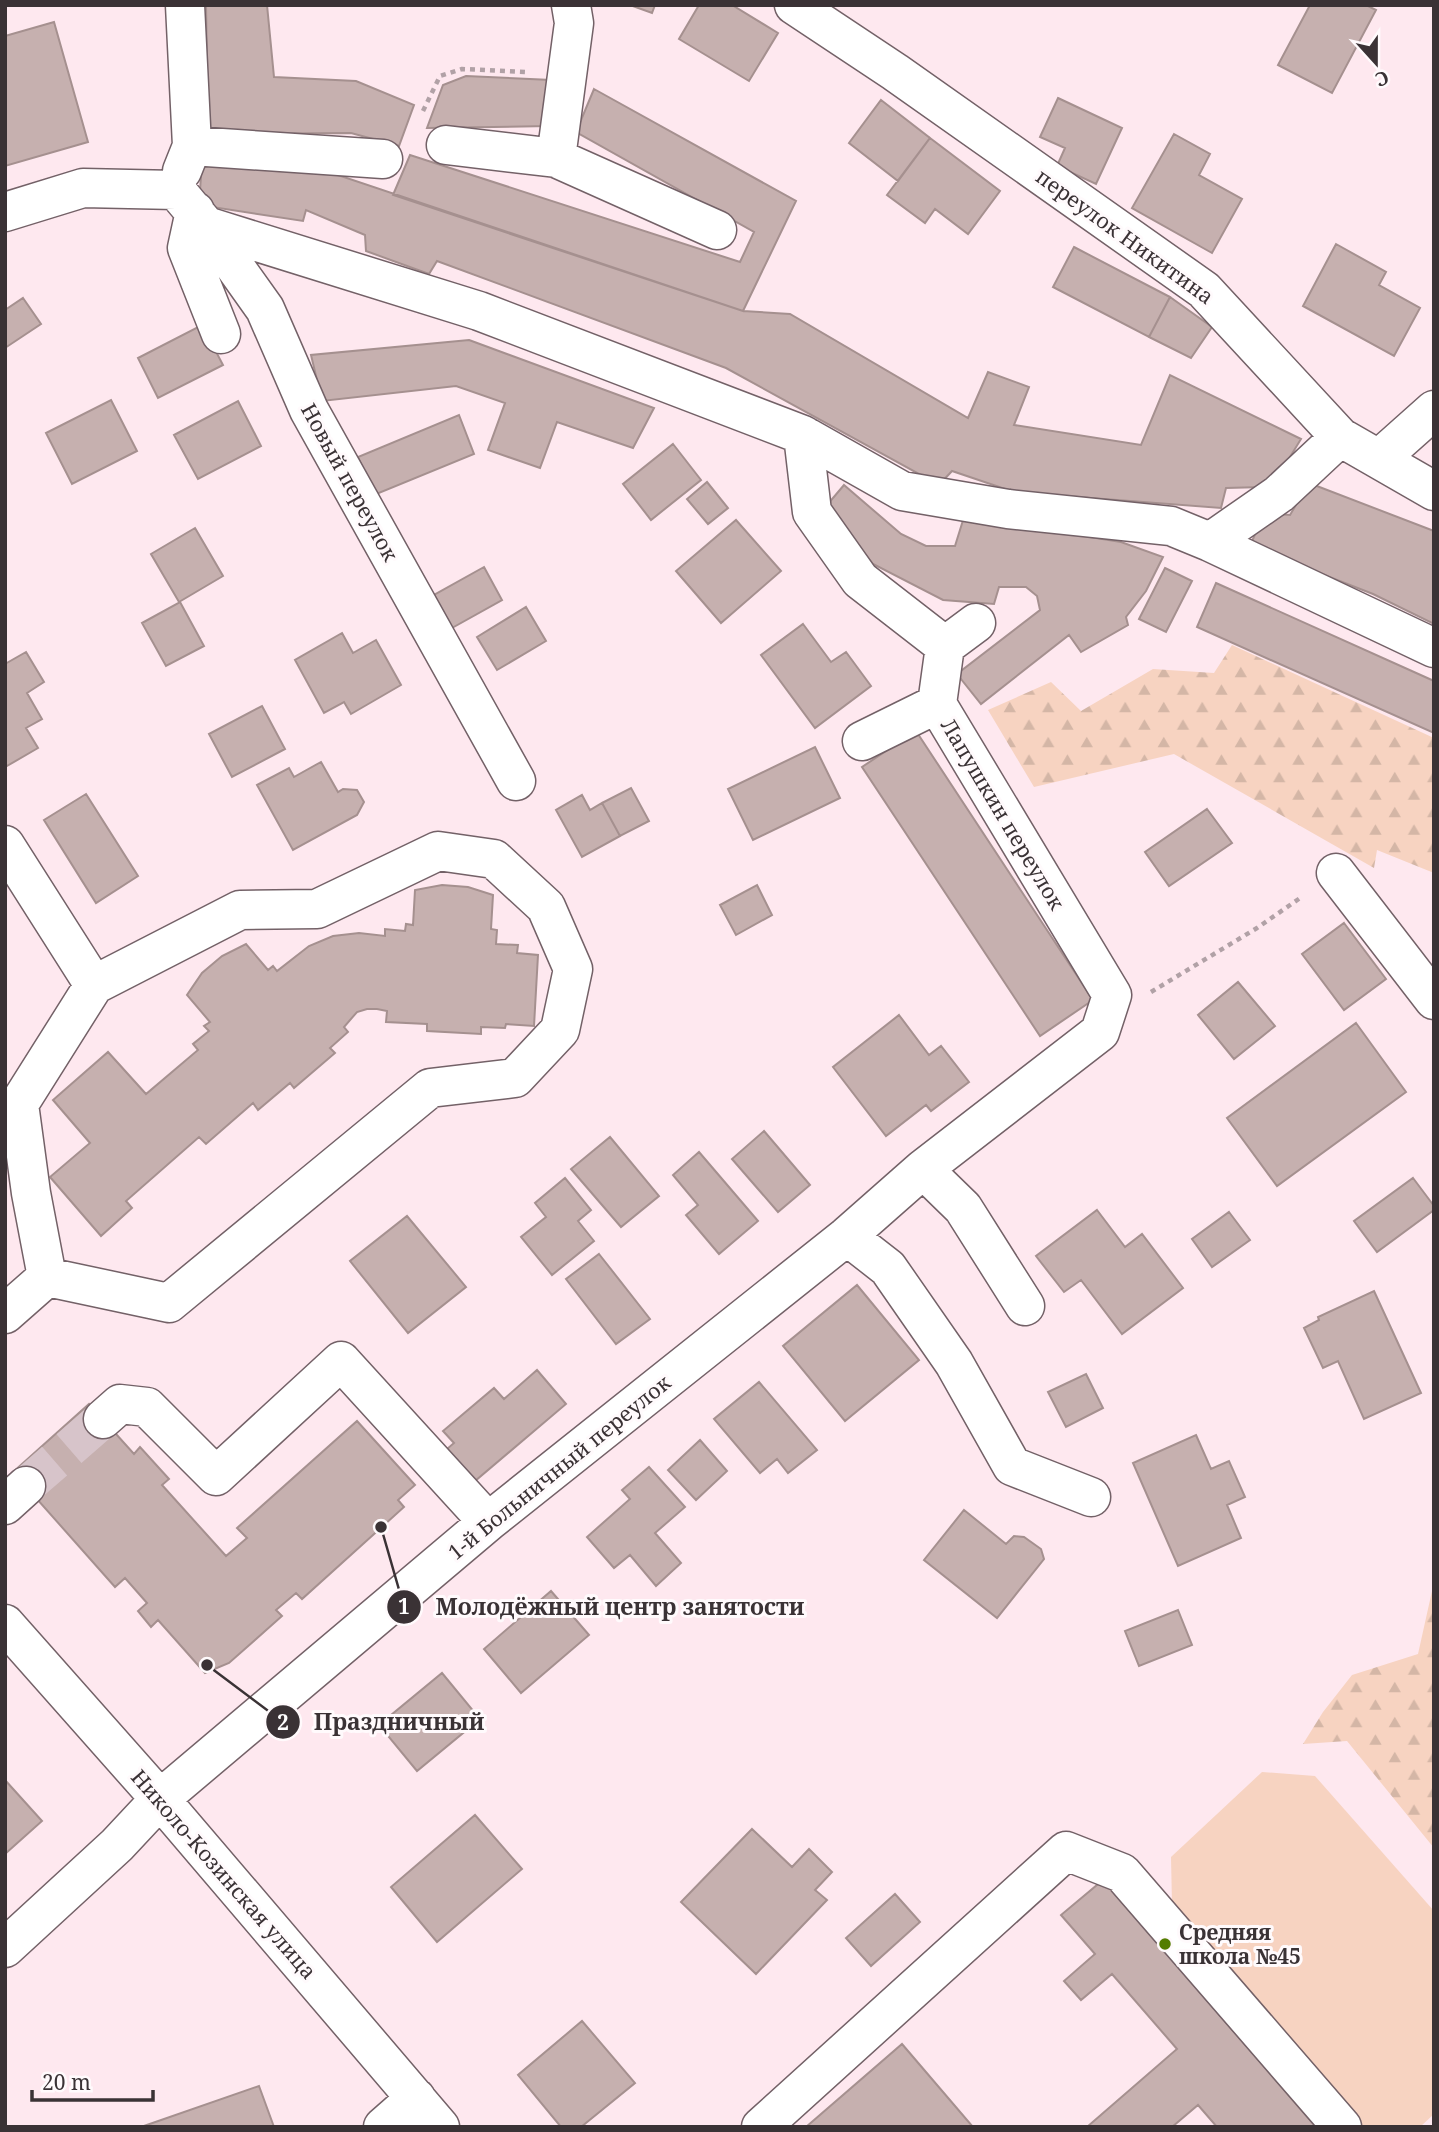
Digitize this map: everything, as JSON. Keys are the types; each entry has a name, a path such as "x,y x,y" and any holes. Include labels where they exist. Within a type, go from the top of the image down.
{"street":[{"path":"185,5 192,209 187,248 221,334"},
{"path":"556,158 573,23 571,5"},
{"name":"переулок Никитина","path":"794,5 895,72 1204,289 1340,437 1434,491"},
{"path":"446,145 556,158 717,230"},
{"path":"191,146 383,159"},
{"path":"5,212 83,187 192,209 479,311 803,435 902,491 1008,509 1171,526 1434,648"},
{"name":"Новый переулок","path":"192,209 265,309 309,410 516,781"},
{"path":"1379,459 1434,410"},
{"path":"803,435 812,512 860,580 946,646"},
{"path":"1210,542 1279,494 1340,437"},
{"path":"937,704 946,646 976,623"},
{"name":"Лапушкин переулок","path":"862,741 937,704 1129,995"},
{"path":"5,845 94,985"},
{"path":"438,851 494,859 546,907 573,969 560,1030 514,1077 430,1088 169,1303 47,1277 31,1194 19,1104 94,985 240,910 317,909 438,851"},
{"path":"1336,873 1434,1000"},
{"name":"1-й Больничный переулок","path":"5,1948 117,1845 160,1799 488,1522 848,1236 923,1169 1100,1032 1129,995"},
{"path":"923,1169 963,1208 1025,1306"},
{"path":"848,1236 888,1268 954,1363 1012,1466 1091,1497"},
{"path":"5,1314 47,1277"},
{"path":"103,1419 120,1404 147,1407 216,1476 341,1361 488,1522"},
{"name":"Николо-Козинская улица","path":"5,1624 160,1799 440,2127"},
{"path":"761,2127 1066,1851 1122,1873 1342,2127"},
{"path":"383,2127 415,2098"}],"path":[{"path":"383,159 400,156 440,76 462,69 567,73"},
{"path":"1129,995 1257,928 1336,873"}],"green space":[{"path":"1232,645 1434,738 1434,873 1377,850 1374,868 1174,754 1034,787 988,710 1051,682 1081,711 1153,669 1214,673"},
{"path":"1434,1582 1434,1848 1347,1741 1303,1744 1323,1712 1352,1675 1418,1654"},
{"path":"1262,1772 1315,1776 1434,1911 1434,2114 1420,2127 1357,2125 1172,1905 1171,1857"}],"building":[{"path":"206,5 267,5 274,77 356,81 414,105 399,146 351,133 208,134"},
{"path":"630,5 655,5 652,13"},
{"path":"699,5 732,5 778,33 749,81 679,39"},
{"path":"1310,5 1366,5 1376,10 1332,93 1278,65"},
{"path":"54,22 88,142 5,166 5,36"},
{"path":"466,76 551,80 549,126 427,128 443,85"},
{"path":"594,89 796,201 743,311 393,195 410,155 740,262 754,232 576,132"},
{"path":"1058,98 1122,128 1096,184 1057,166 1065,148 1040,137"},
{"path":"881,100 930,138 898,181 849,143"},
{"path":"1174,134 1210,154 1199,175 1242,199 1212,253 1132,208"},
{"path":"930,138 1000,191 968,234 935,209 925,223 887,195"},
{"path":"202,162 320,169 743,311 790,314 968,418 988,372 1029,387 1014,425 1141,445 1170,375 1301,439 1282,470 1263,487 1226,488 1221,508 1014,492 952,471 939,485 726,368 437,261 429,274 366,251 365,235 306,210 303,221 199,205"},
{"path":"1336,244 1386,272 1379,285 1420,308 1394,356 1303,306"},
{"path":"1074,247 1170,297 1149,337 1053,287"},
{"path":"1170,297 1212,327 1191,358 1149,337"},
{"path":"23,298 41,324 5,348 5,310"},
{"path":"202,325 223,365 158,398 138,358"},
{"path":"469,340 654,408 633,448 557,422 540,468 488,450 505,403 456,386 322,401 311,355"},
{"path":"111,400 137,451 72,484 46,433"},
{"path":"238,401 261,446 198,479 174,435"},
{"path":"459,415 474,454 374,495 358,457"},
{"path":"673,444 701,480 651,520 623,484"},
{"path":"707,482 728,508 708,524 687,499"},
{"path":"1309,483 1434,531 1434,624 1373,594 1250,546 1264,513 1290,515"},
{"path":"844,485 901,534 926,546 955,546 964,517 1121,542 1163,557 1146,591 1126,617 1128,625 1081,652 1069,635 981,704 957,674 1040,610 1037,596 1026,587 999,587 994,604 943,600 873,564 827,505"},
{"path":"736,520 781,571 721,623 676,571"},
{"path":"195,528 223,576 179,602 151,554"},
{"path":"484,567 502,600 452,628 434,595"},
{"path":"1165,568 1192,581 1166,632 1139,619"},
{"path":"1216,583 1434,681 1434,733 1197,627"},
{"path":"180,602 204,646 166,666 142,623"},
{"path":"526,607 546,641 497,670 477,637"},
{"path":"803,624 831,662 846,652 871,686 815,728 761,655"},
{"path":"342,633 353,653 376,640 401,685 351,714 344,702 324,713 295,660"},
{"path":"26,652 44,682 27,693 42,719 26,728 38,748 7,766 5,664"},
{"path":"262,706 285,749 232,777 209,734"},
{"path":"916,731 1093,1000 1040,1036 862,767"},
{"path":"815,747 840,798 753,840 728,789"},
{"path":"321,762 338,792 343,789 357,790 364,802 357,815 293,850 257,785 289,768 294,777"},
{"path":"631,788 649,821 620,836 602,803"},
{"path":"86,794 138,876 96,903 44,820"},
{"path":"582,795 590,810 602,803 620,836 582,857 556,810"},
{"path":"1207,809 1232,843 1169,886 1145,852"},
{"path":"442,885 468,887 493,895 491,929 497,930 496,944 518,945 517,953 538,955 534,1026 506,1024 505,1028 481,1027 481,1034 427,1031 427,1024 386,1022 387,1011 367,1009 357,1012 344,1027 348,1032 330,1048 335,1053 294,1088 290,1083 258,1110 253,1103 206,1144 199,1137 126,1201 132,1208 101,1236 50,1177 90,1143 53,1100 108,1052 146,1094 198,1050 193,1044 209,1031 204,1026 210,1022 187,995 202,973 222,956 246,944 268,970 273,966 277,971 309,946 333,936 359,933 385,936 385,929 405,931 406,924 413,925 415,890"},
{"path":"757,885 772,915 736,935 720,905"},
{"path":"1344,923 1386,979 1344,1010 1302,954"},
{"path":"1238,982 1275,1026 1234,1059 1198,1015"},
{"path":"899,1015 929,1055 941,1046 969,1082 931,1111 926,1105 886,1136 833,1067"},
{"path":"1356,1023 1406,1092 1277,1186 1227,1118"},
{"path":"764,1131 810,1185 778,1212 732,1159"},
{"path":"610,1137 659,1196 621,1227 571,1169"},
{"path":"699,1152 758,1221 719,1254 686,1215 698,1205 673,1175"},
{"path":"565,1178 591,1210 578,1221 594,1241 552,1275 521,1237 546,1217 535,1203"},
{"path":"1413,1178 1434,1206 1434,1210 1377,1252 1354,1221"},
{"path":"1097,1210 1125,1247 1142,1234 1183,1288 1122,1334 1081,1280 1064,1292 1036,1256"},
{"path":"1229,1212 1250,1240 1212,1267 1192,1239"},
{"path":"407,1216 466,1287 408,1333 350,1261"},
{"path":"599,1254 650,1319 616,1344 566,1279"},
{"path":"857,1285 919,1360 845,1421 783,1346"},
{"path":"1374,1291 1421,1393 1364,1419 1338,1361 1323,1368 1304,1328 1319,1320 1318,1317"},
{"path":"537,1370 566,1404 475,1481 447,1449 454,1443 443,1431 494,1388 504,1399"},
{"path":"1086,1374 1103,1408 1066,1427 1048,1392"},
{"path":"759,1382 817,1450 788,1473 777,1459 760,1473 714,1419"},
{"path":"89,1404 134,1454 140,1447 169,1479 162,1485 226,1556 247,1538 237,1528 357,1421 415,1485 398,1500 404,1507 302,1599 296,1593 276,1610 282,1616 229,1663 205,1673 158,1620 151,1627 138,1611 147,1603 125,1578 115,1587 13,1472"},
{"path":"1196,1435 1211,1469 1229,1461 1245,1497 1227,1505 1241,1538 1178,1566 1133,1463"},
{"path":"700,1440 727,1471 696,1500 668,1470"},
{"path":"649,1467 685,1507 655,1533 681,1563 656,1586 630,1555 614,1568 587,1537 630,1499 622,1490"},
{"path":"964,1510 1006,1544 1014,1536 1024,1537 1041,1549 1044,1559 997,1618 924,1560"},
{"path":"551,1591 589,1635 521,1693 484,1649"},
{"path":"1178,1610 1192,1645 1139,1666 1125,1631"},
{"path":"442,1673 480,1719 417,1771 379,1725"},
{"path":"5,1780 42,1821 5,1854"},
{"path":"475,1815 522,1869 437,1942 391,1887"},
{"path":"752,1829 792,1867 809,1849 832,1872 815,1890 827,1900 756,1974 681,1902"},
{"path":"1103,1880 1316,2127 1217,2127 1198,2105 1172,2127 1087,2127 1177,2049 1112,1974 1081,2000 1064,1981 1095,1954 1061,1915"},
{"path":"895,1894 920,1922 871,1966 846,1938"},
{"path":"582,2021 635,2083 581,2127 561,2127 518,2075"},
{"path":"902,2044 973,2127 806,2127"},
{"path":"259,2086 274,2127 141,2127"}],"tunnel":[{"path":"26,1486 103,1419"}],"place":[{"name":"Молодёжный центр занятости","path":"381,1527"},
{"name":"Праздничный","path":"207,1665"},
{"name":"Средняя школа №45","path":"1165,1944"}]}
